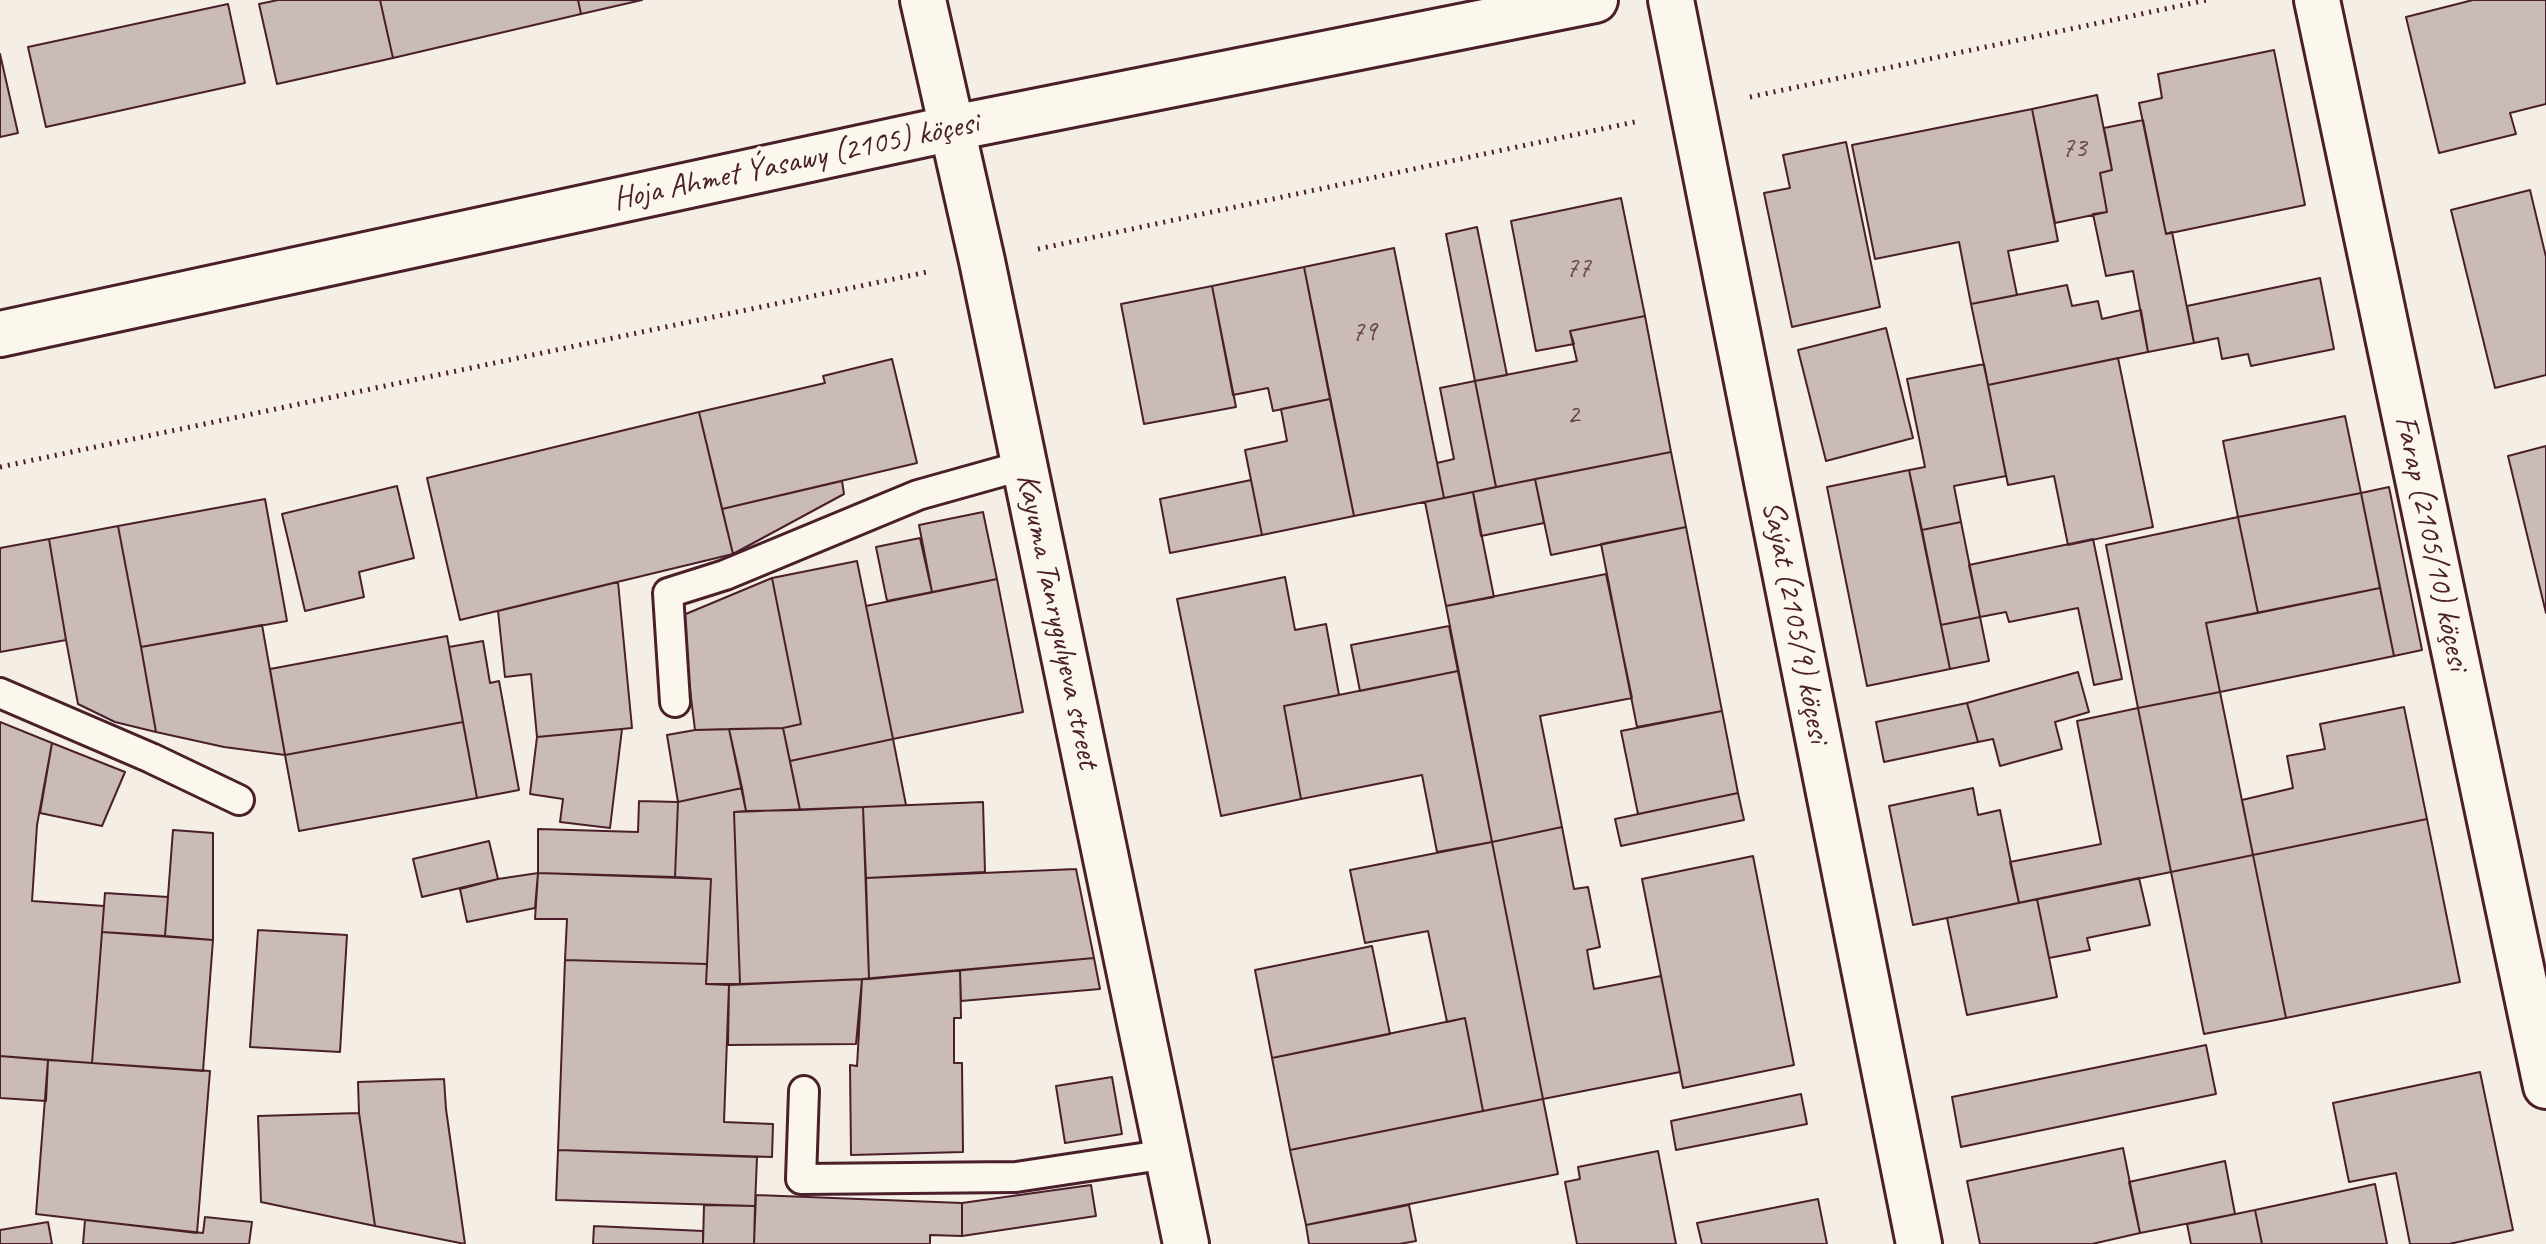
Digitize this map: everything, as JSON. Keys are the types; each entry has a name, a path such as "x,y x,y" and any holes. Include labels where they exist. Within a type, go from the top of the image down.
{"street":[{"name":"Kayuma Tanrygulyeva street","path":"923,0 982,261 1186,1244"},
{"name":"Hoja Ahmet Ýasawy (2105) köçesi","path":"0,334 953,128 1595,0"},
{"name":"Saýat (2105/9) köçesi","path":"1671,0 1919,1244"},
{"name":"Farap (2105/10) köçesi","path":"2317,0 2546,1086"}],"lane":[{"path":"675,702 668,593 725,575 918,495 1025,465"},
{"path":"0,693 239,800"},
{"path":"804,1091 801,1179 1016,1177 1168,1154"}],"path":[{"path":"0,467 2207,0"}],"building":[{"path":"278,0 380,0 393,58 277,84 259,4"},
{"path":"380,0 578,0 581,14 393,58"},
{"path":"578,0 642,0 581,14"},
{"path":"2473,0 2546,0 2546,104 2510,113 2516,134 2439,153 2406,17"},
{"path":"228,4 245,83 46,127 28,47"},
{"path":"2274,50 2305,205 2166,234 2139,103 2162,98 2158,74"},
{"path":"0,54 18,133 0,137"},
{"path":"2097,95 2112,170 2100,173 2107,212 2055,223 2032,109"},
{"path":"2032,109 2058,241 2008,251 2017,295 1971,304 1959,242 1875,259 1852,145"},
{"path":"2143,120 2166,234 2172,232 2194,343 2148,352 2133,271 2106,276 2093,214 2107,212 2100,173 2112,170 2104,128"},
{"path":"1846,142 1880,307 1792,327 1764,193 1790,188 1783,155"},
{"path":"2530,190 2546,257 2546,375 2495,388 2451,210"},
{"path":"1621,198 1645,316 1570,331 1574,344 1536,351 1511,221"},
{"path":"1477,227 1507,375 1475,381 1446,234"},
{"path":"1394,248 1444,498 1354,516 1304,267"},
{"path":"1304,267 1330,399 1273,411 1268,388 1233,395 1212,286"},
{"path":"2320,278 2334,349 2251,366 2248,354 2222,359 2218,338 2194,343 2187,306"},
{"path":"2067,285 2072,306 2098,301 2102,319 2141,310 2148,352 1988,385 1971,304"},
{"path":"1212,286 1236,407 1144,424 1121,304"},
{"path":"1645,316 1671,452 1496,487 1475,381 1577,361 1570,331"},
{"path":"1886,328 1913,438 1826,461 1798,350"},
{"path":"2118,358 2153,527 2068,545 2054,476 2008,485 1988,385"},
{"path":"892,359 917,463 722,509 699,412 825,383 823,376"},
{"path":"1984,364 2006,476 1954,486 1961,522 1922,530 1909,470 1925,467 1907,379"},
{"path":"1475,381 1496,487 1444,498 1437,463 1454,459 1440,388"},
{"path":"1330,399 1354,516 1262,535 1245,450 1287,441 1281,409"},
{"path":"699,412 733,554 460,620 427,478"},
{"path":"2345,416 2361,493 2238,517 2223,441"},
{"path":"2546,446 2546,613 2508,456"},
{"path":"1671,452 1686,527 1551,555 1535,479"},
{"path":"1909,470 1950,669 1867,686 1827,487"},
{"path":"1535,479 1544,523 1481,536 1473,492"},
{"path":"1251,480 1262,535 1170,553 1160,499"},
{"path":"842,481 844,494 733,554 722,509"},
{"path":"397,486 414,558 359,572 364,597 305,611 282,514"},
{"path":"2389,487 2422,650 2394,656 2361,493"},
{"path":"1473,492 1494,597 1446,606 1425,502"},
{"path":"2361,493 2380,588 2258,613 2238,517"},
{"path":"265,499 287,621 141,647 118,526"},
{"path":"983,512 997,579 932,592 919,525"},
{"path":"2238,517 2258,613 2206,623 2220,692 2138,708 2106,545"},
{"path":"1961,522 1980,617 1941,625 1922,530"},
{"path":"118,526 156,732 115,722 78,704 66,640 49,539"},
{"path":"1686,527 1722,711 1637,727 1601,544"},
{"path":"920,538 932,592 887,601 876,547"},
{"path":"49,539 66,640 0,652 0,548"},
{"path":"2093,539 2122,679 2094,685 2078,608 2009,622 2006,612 1980,617 1969,565"},
{"path":"857,561 893,739 790,761 783,728 801,724 772,578"},
{"path":"1606,574 1632,698 1540,716 1562,827 1492,842 1446,606"},
{"path":"1285,577 1295,630 1326,624 1339,695 1284,706 1301,799 1221,816 1177,599"},
{"path":"772,578 801,724 783,728 695,730 681,616"},
{"path":"997,579 1023,712 893,739 866,606"},
{"path":"618,582 632,728 537,737 531,674 505,677 498,611"},
{"path":"2380,588 2394,656 2220,692 2206,623"},
{"path":"1980,617 1989,661 1950,669 1941,625"},
{"path":"262,625 285,755 224,747 156,732 141,647"},
{"path":"1449,626 1458,671 1360,691 1351,645"},
{"path":"447,636 463,722 285,755 270,669"},
{"path":"483,641 490,683 499,681 519,790 477,798 449,647"},
{"path":"1458,671 1492,842 1437,852 1422,775 1301,799 1284,706"},
{"path":"2078,672 2089,712 2055,722 2062,749 2000,766 1993,739 1978,742 1967,703"},
{"path":"2220,692 2253,855 2171,872 2138,708"},
{"path":"1967,703 1978,742 1884,762 1876,722"},
{"path":"2404,707 2427,819 2253,855 2242,800 2293,788 2287,756 2325,749 2320,724"},
{"path":"2138,708 2171,872 2019,903 2010,862 2101,844 2077,721"},
{"path":"1722,711 1738,793 1638,814 1621,731"},
{"path":"0,722 52,743 37,825 32,901 104,906 92,1063 0,1056"},
{"path":"463,722 477,798 299,831 285,755"},
{"path":"783,728 800,810 746,811 729,729"},
{"path":"622,729 610,828 560,822 563,799 530,794 537,737"},
{"path":"729,729 742,788 678,802 667,735"},
{"path":"893,739 906,805 800,810 790,761"},
{"path":"52,743 125,772 102,826 40,813"},
{"path":"742,788 746,811 734,812 740,984 706,984 711,879 675,877 678,802"},
{"path":"1973,788 1978,815 2000,810 2019,903 1913,925 1889,806"},
{"path":"1738,793 1744,820 1621,846 1615,819"},
{"path":"639,801 678,802 675,877 538,873 538,829 638,832"},
{"path":"983,802 985,872 866,878 863,807"},
{"path":"863,807 869,979 740,984 734,812"},
{"path":"2427,819 2460,982 2286,1018 2253,855"},
{"path":"1562,827 1574,889 1588,887 1600,947 1587,950 1594,989 1661,976 1680,1072 1543,1099 1492,842"},
{"path":"173,830 213,833 213,940 165,936"},
{"path":"489,841 498,879 422,897 413,859"},
{"path":"1492,842 1543,1099 1483,1111 1465,1018 1447,1022 1428,931 1365,943 1350,870"},
{"path":"2253,855 2286,1018 2204,1034 2171,872"},
{"path":"1753,856 1794,1065 1683,1088 1642,879"},
{"path":"1076,869 1094,958 869,979 866,878"},
{"path":"538,873 535,908 467,922 460,889"},
{"path":"538,873 711,879 707,964 565,960 567,919 535,919"},
{"path":"2139,878 2150,925 2087,938 2090,950 2049,958 2037,899"},
{"path":"105,893 168,897 165,936 102,932"},
{"path":"2037,899 2057,997 1967,1015 1947,918"},
{"path":"258,930 347,935 340,1052 250,1047"},
{"path":"102,932 213,940 203,1071 92,1063"},
{"path":"1372,946 1390,1034 1272,1058 1255,970"},
{"path":"1094,958 1100,989 961,1001 960,970"},
{"path":"565,960 707,964 706,984 729,985 724,1122 773,1124 772,1157 558,1150"},
{"path":"960,970 961,1018 954,1018 954,1063 962,1063 963,1152 851,1155 850,1065 857,1066 862,979"},
{"path":"862,979 856,1044 728,1045 729,985"},
{"path":"1465,1018 1483,1111 1290,1150 1272,1058"},
{"path":"2206,1045 2216,1094 1961,1147 1952,1097"},
{"path":"0,1056 48,1060 46,1101 0,1098"},
{"path":"48,1060 210,1071 197,1233 36,1214"},
{"path":"2480,1072 2513,1230 2449,1244 2410,1244 2396,1173 2349,1182 2333,1103"},
{"path":"1112,1077 1122,1134 1065,1143 1056,1086"},
{"path":"444,1079 465,1244 375,1226 359,1113 358,1082"},
{"path":"1801,1094 1807,1124 1676,1150 1671,1121"},
{"path":"1543,1099 1558,1174 1306,1225 1290,1150"},
{"path":"359,1113 375,1226 261,1202 258,1116"},
{"path":"2123,1148 2140,1233 2092,1244 1980,1244 1967,1181"},
{"path":"558,1150 757,1157 755,1206 556,1200"},
{"path":"1658,1151 1676,1244 1577,1244 1565,1182 1580,1179 1578,1167"},
{"path":"2225,1161 2235,1214 2140,1233 2129,1182"},
{"path":"2375,1184 2387,1244 2262,1244 2255,1210"},
{"path":"1091,1185 1096,1216 962,1236 962,1203"},
{"path":"756,1195 962,1203 962,1236 930,1235 930,1244 754,1244"},
{"path":"1818,1199 1827,1244 1702,1244 1697,1223"},
{"path":"704,1205 755,1206 754,1244 703,1244"},
{"path":"1409,1205 1416,1241 1399,1244 1309,1244 1306,1225"},
{"path":"2255,1210 2262,1244 2191,1244 2187,1224"},
{"path":"205,1217 252,1222 249,1244 83,1244 85,1220 203,1233"},
{"path":"48,1222 52,1244 0,1244 0,1230"},
{"path":"594,1226 703,1231 703,1244 593,1244"}]}
